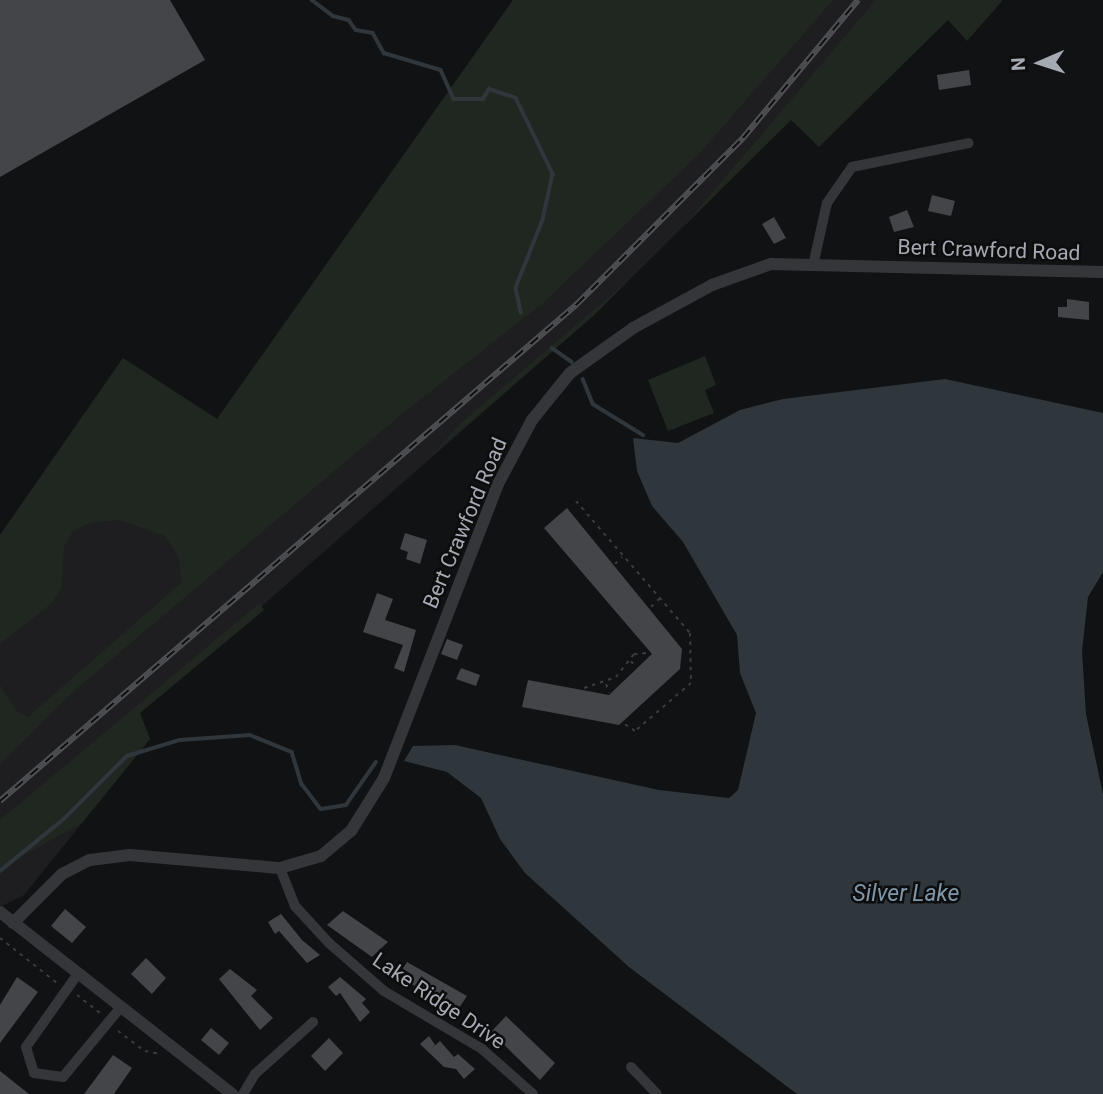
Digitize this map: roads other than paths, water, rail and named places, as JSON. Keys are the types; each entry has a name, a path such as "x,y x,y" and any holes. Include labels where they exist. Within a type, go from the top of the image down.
{"street":[{"path":"814,261 830,196 852,167 969,143"},
{"name":"Bert Crawford Road","path":"13,923 62,874 102,857 280,868 331,849 374,800 498,484 545,400 604,346 712,285 771,264 814,261 1032,274 1103,272"},
{"name":"Lake Ridge Drive","path":"280,868 295,906 329,943 384,992 482,1049 533,1094"},
{"path":"0,912 232,1094"},
{"path":"77,975 26,1047 34,1073 62,1076 121,1007"},
{"path":"243,1094 255,1074 313,1022"},
{"path":"631,1067 657,1094"}],"water":[{"name":"Silver Lake","path":"945,379 1103,413 1103,572 1088,597 1082,651 1086,714 1103,794 1103,1094 797,1094 629,967 525,873 500,839 481,798 447,772 404,761 413,746 455,745 659,790 729,798 738,790 756,713 740,673 737,635 683,542 652,506 637,471 633,438 678,443 740,410 783,399"}],"waterway":[{"path":"312,0 333,16 349,20 356,30 373,33 384,53 441,70 454,99 483,99 489,89 516,98 553,174 543,220 516,288 521,312"},
{"path":"552,348 572,362"},
{"path":"583,379 593,404 643,435"},
{"path":"0,871 64,819 127,756 180,740 250,735 292,752 302,784 321,809 346,805 376,762"}],"railway":[{"path":"0,801 577,304 743,138 858,0"}]}
